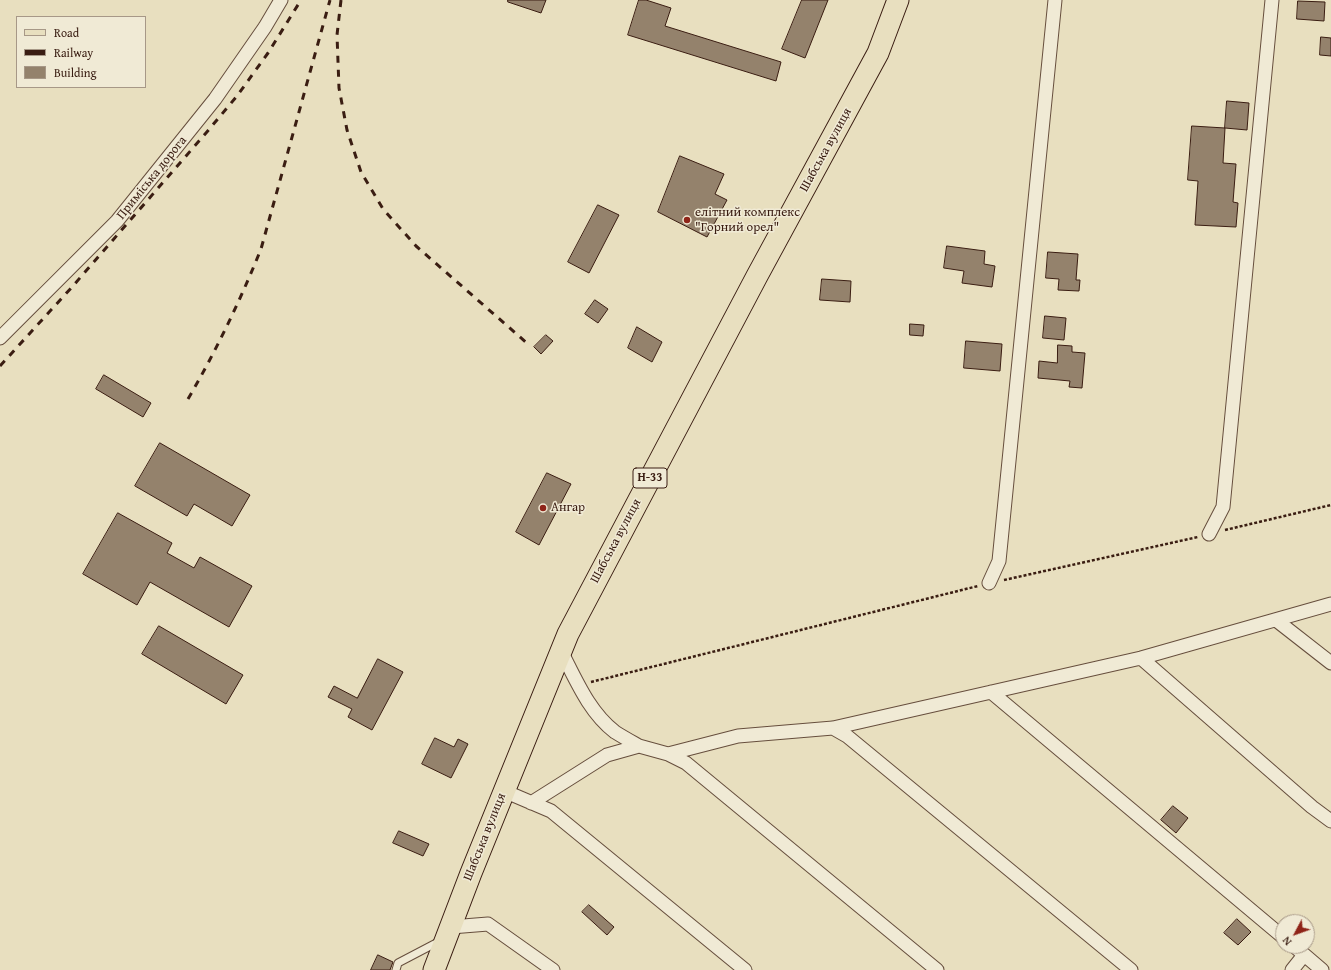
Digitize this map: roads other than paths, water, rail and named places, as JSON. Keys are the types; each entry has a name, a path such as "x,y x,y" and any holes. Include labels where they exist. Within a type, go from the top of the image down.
{"main road":[{"name":"Шабська вулиця","path":"434,970 504,791 568,634 756,276 878,53 898,0"}],"street":[{"name":"Приміська дорога","path":"0,338 117,221 215,99 265,27 281,0"},
{"path":"989,584 999,561 1055,0"},
{"path":"1209,534 1223,507 1272,0"},
{"path":"668,754 738,736 833,728 1141,658 1331,604"},
{"path":"1276,620 1331,663"},
{"path":"561,651 587,700 600,718 616,732 639,746 668,754 686,763 938,970"},
{"path":"1141,658 1312,807 1331,821"},
{"path":"991,692 1275,930"},
{"path":"833,728 847,736 1131,970"},
{"path":"531,803 607,755 639,746"},
{"path":"504,791 551,811 745,970"},
{"path":"449,932 488,924 553,970"},
{"path":"1292,970 1304,955 1322,970"}],"lane":[{"path":"396,970 398,963 449,932"}],"railway":[{"path":"0,366 72,287 237,96 268,53 301,0"},
{"path":"188,399 227,326 261,249 330,0"},
{"path":"341,0 337,35 339,88 347,130 361,172 383,209 416,246 528,344"}],"place":[{"name":"елітний комплекс \"Горний орел\"","path":"687,220"},
{"name":"Ангар","path":"543,508"}]}
